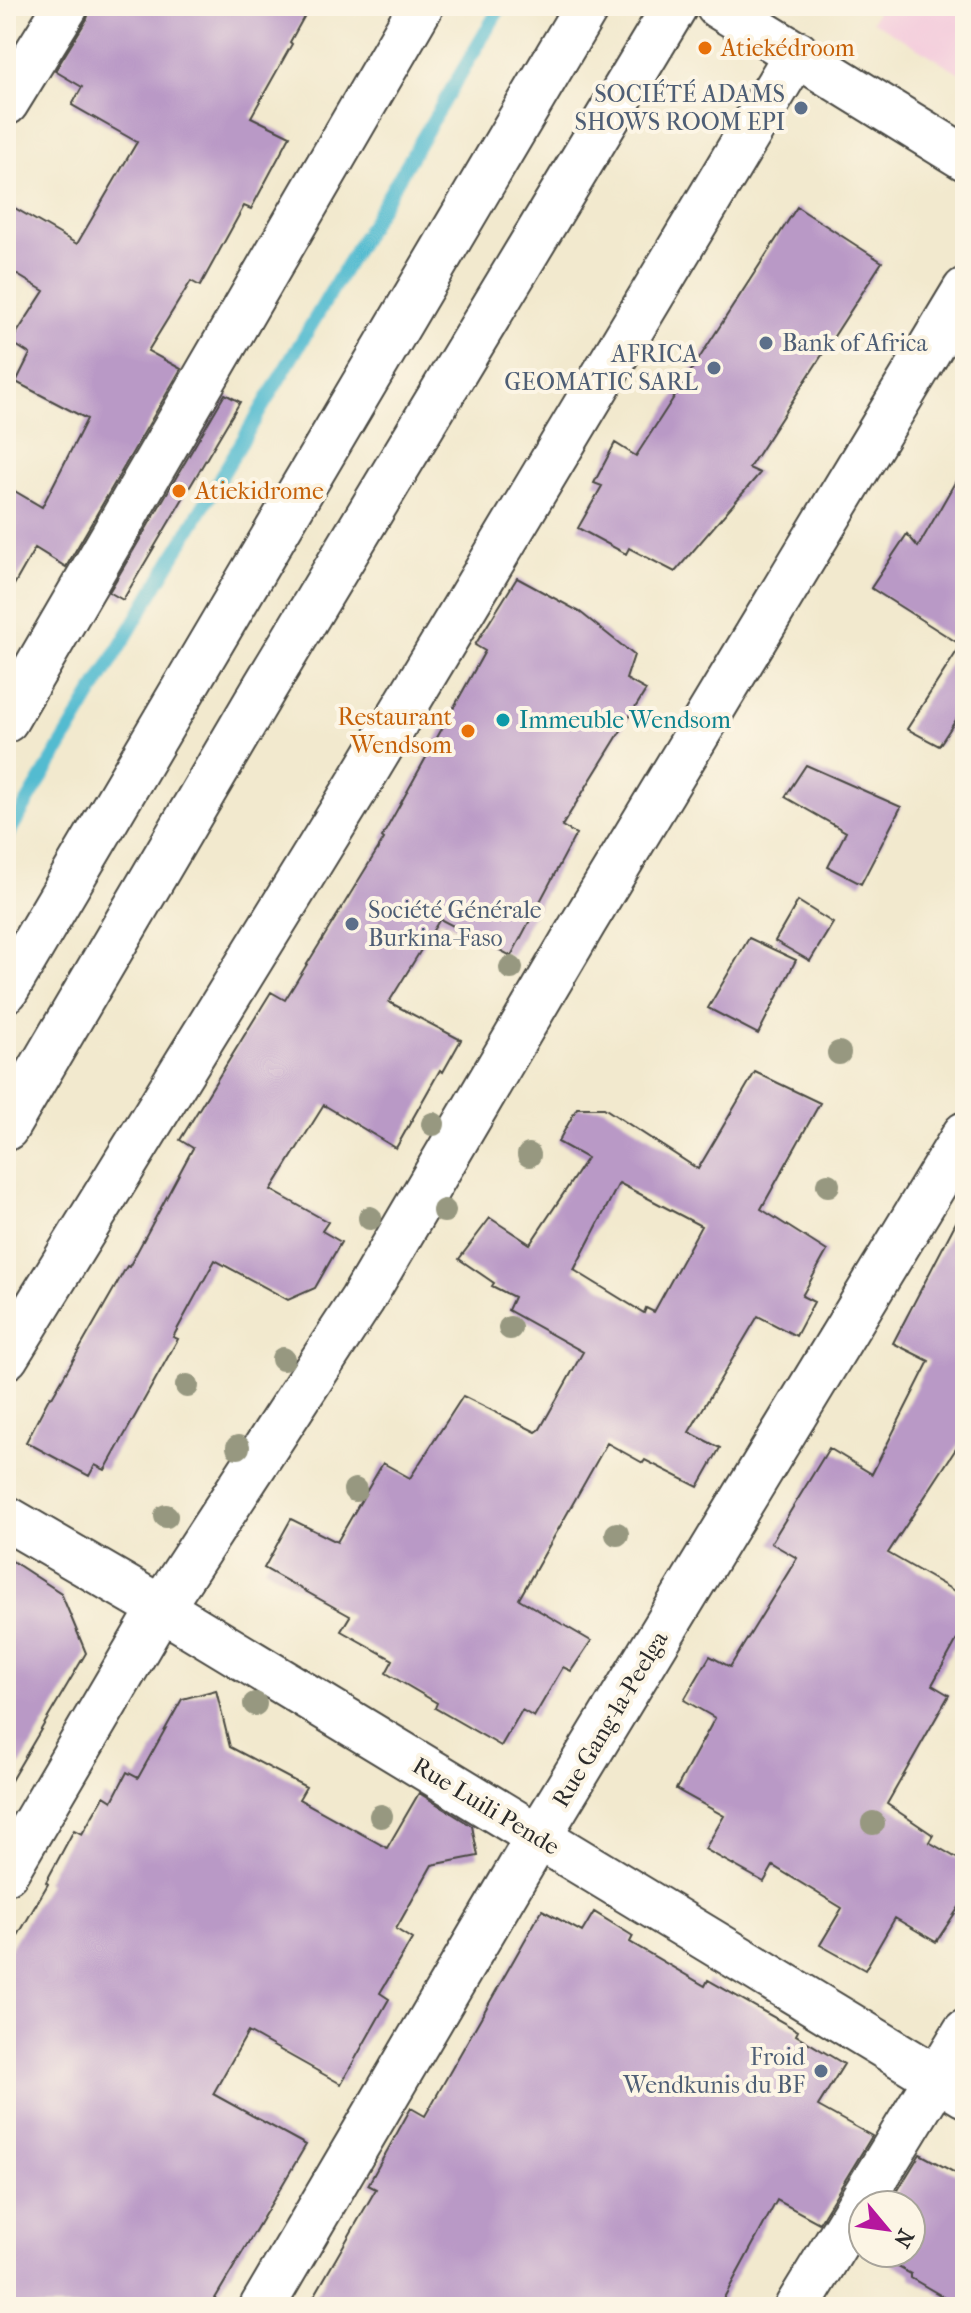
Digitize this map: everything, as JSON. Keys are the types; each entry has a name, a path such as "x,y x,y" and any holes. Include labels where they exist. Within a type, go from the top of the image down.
{"street":[{"path":"6,103 66,6"},
{"path":"6,720 421,6"},
{"path":"6,990 587,6"},
{"path":"6,1128 265,687 675,6"},
{"path":"718,6 965,158"},
{"path":"6,1357 369,766 797,53"},
{"path":"6,1872 161,1608 362,1300 576,936 965,290"},
{"name":"Rue Gang-la-Peelga","path":"262,2307 538,1837 965,1134"},
{"name":"Rue Luili Pende","path":"6,1518 161,1608 951,2087"},
{"path":"797,2307 951,2087 965,2032"}],"shaded area":[{"path":"880,6 965,6 965,76 872,21"}],"building":[{"path":"91,6 310,6 251,117 290,136 251,209 244,206 200,286 191,281 148,351 181,369 66,567 35,548 6,599 6,486 42,507 87,419 16,382 30,354 11,342 44,291 6,268 6,203 77,244 137,142 72,105 82,87 55,71 87,19"},
{"path":"797,207 882,262 749,468 760,473 675,572 629,548 626,554 578,528 602,486 594,483 615,443 636,456"},
{"path":"225,394 240,402 123,600 109,592"},
{"path":"965,465 965,706 939,746 907,729 961,645 871,588 907,534 918,547"},
{"path":"517,578 580,612 634,655 626,679 646,690 562,826 576,834 511,956 440,919 389,1002 461,1040 443,1072 440,1070 396,1148 324,1105 271,1190 328,1222 322,1231 341,1242 315,1288 288,1300 215,1260 173,1337 178,1339 105,1470 95,1465 89,1476 26,1442 50,1396 129,1267 193,1148 180,1140 271,992 285,1000 384,839 382,837 485,651 475,645"},
{"path":"806,765 901,807 861,884 828,867 846,832 785,797"},
{"path":"798,901 833,923 810,961 775,941"},
{"path":"749,938 796,960 758,1034 708,1008"},
{"path":"755,1072 820,1103 761,1209 827,1251 802,1296 814,1302 796,1336 758,1316 689,1432 720,1448 698,1487 607,1443 519,1599 591,1641 571,1671 563,1667 534,1717 522,1710 501,1746 435,1708 437,1703 386,1673 393,1660 341,1631 350,1616 264,1568 291,1519 337,1542 383,1463 410,1478 463,1396 536,1432 540,1429 583,1352 508,1310 514,1297 492,1286 494,1283 459,1259 490,1218 530,1244 587,1158 558,1142 577,1108 604,1108 698,1169","holes":["619,1183 701,1226 654,1312 646,1308 644,1313 574,1270"]},
{"path":"965,1205 965,1435 888,1553 965,1597 965,1625 932,1685 949,1695 887,1804 933,1835 929,1842 965,1863 965,1898 936,1942 895,1918 865,1970 820,1945 842,1908 773,1866 764,1882 705,1849 724,1816 676,1789 715,1718 684,1700 710,1656 730,1667 797,1558 771,1543 829,1448 872,1474 929,1361 893,1343"},
{"path":"6,1557 61,1593 86,1653 6,1789"},
{"path":"216,1690 230,1747 306,1787 299,1799 387,1848 419,1793 472,1826 478,1856 432,1865 396,1929 412,1939 380,1993 389,1999 341,2084 248,2032 213,2094 306,2145 210,2307 6,2307 6,1956 48,1884 46,1882 74,1830 82,1834 104,1796 112,1801 127,1772 138,1778 182,1699"},
{"path":"542,1910 582,1932 594,1912 633,1936 630,1942 705,1986 708,1980 798,2031 796,2035 844,2064 818,2106 872,2136 819,2223 777,2200 719,2307 308,2307 376,2189 368,2185 411,2108 425,2116"},
{"path":"920,2154 965,2178 965,2307 911,2278 911,2274 902,2269 927,2269 927,2189 899,2189"}],"waterway":[{"path":"6,838 501,6"}],"place":[{"name":"Atiekédroom","path":"705,48"},
{"name":"SOCIÉTÉ ADAMS SHOWS ROOM EPI","path":"801,108"},
{"name":"Bank of Africa","path":"766,343"},
{"name":"AFRICA GEOMATIC SARL","path":"714,368"},
{"name":"Atiekidrome","path":"179,491"},
{"name":"Immeuble Wendsom","path":"503,720"},
{"name":"Restaurant Wendsom","path":"468,731"},
{"name":"Société Générale Burkina-Faso","path":"352,924"},
{"name":"Froid Wendkunis du BF","path":"821,2071"}]}
